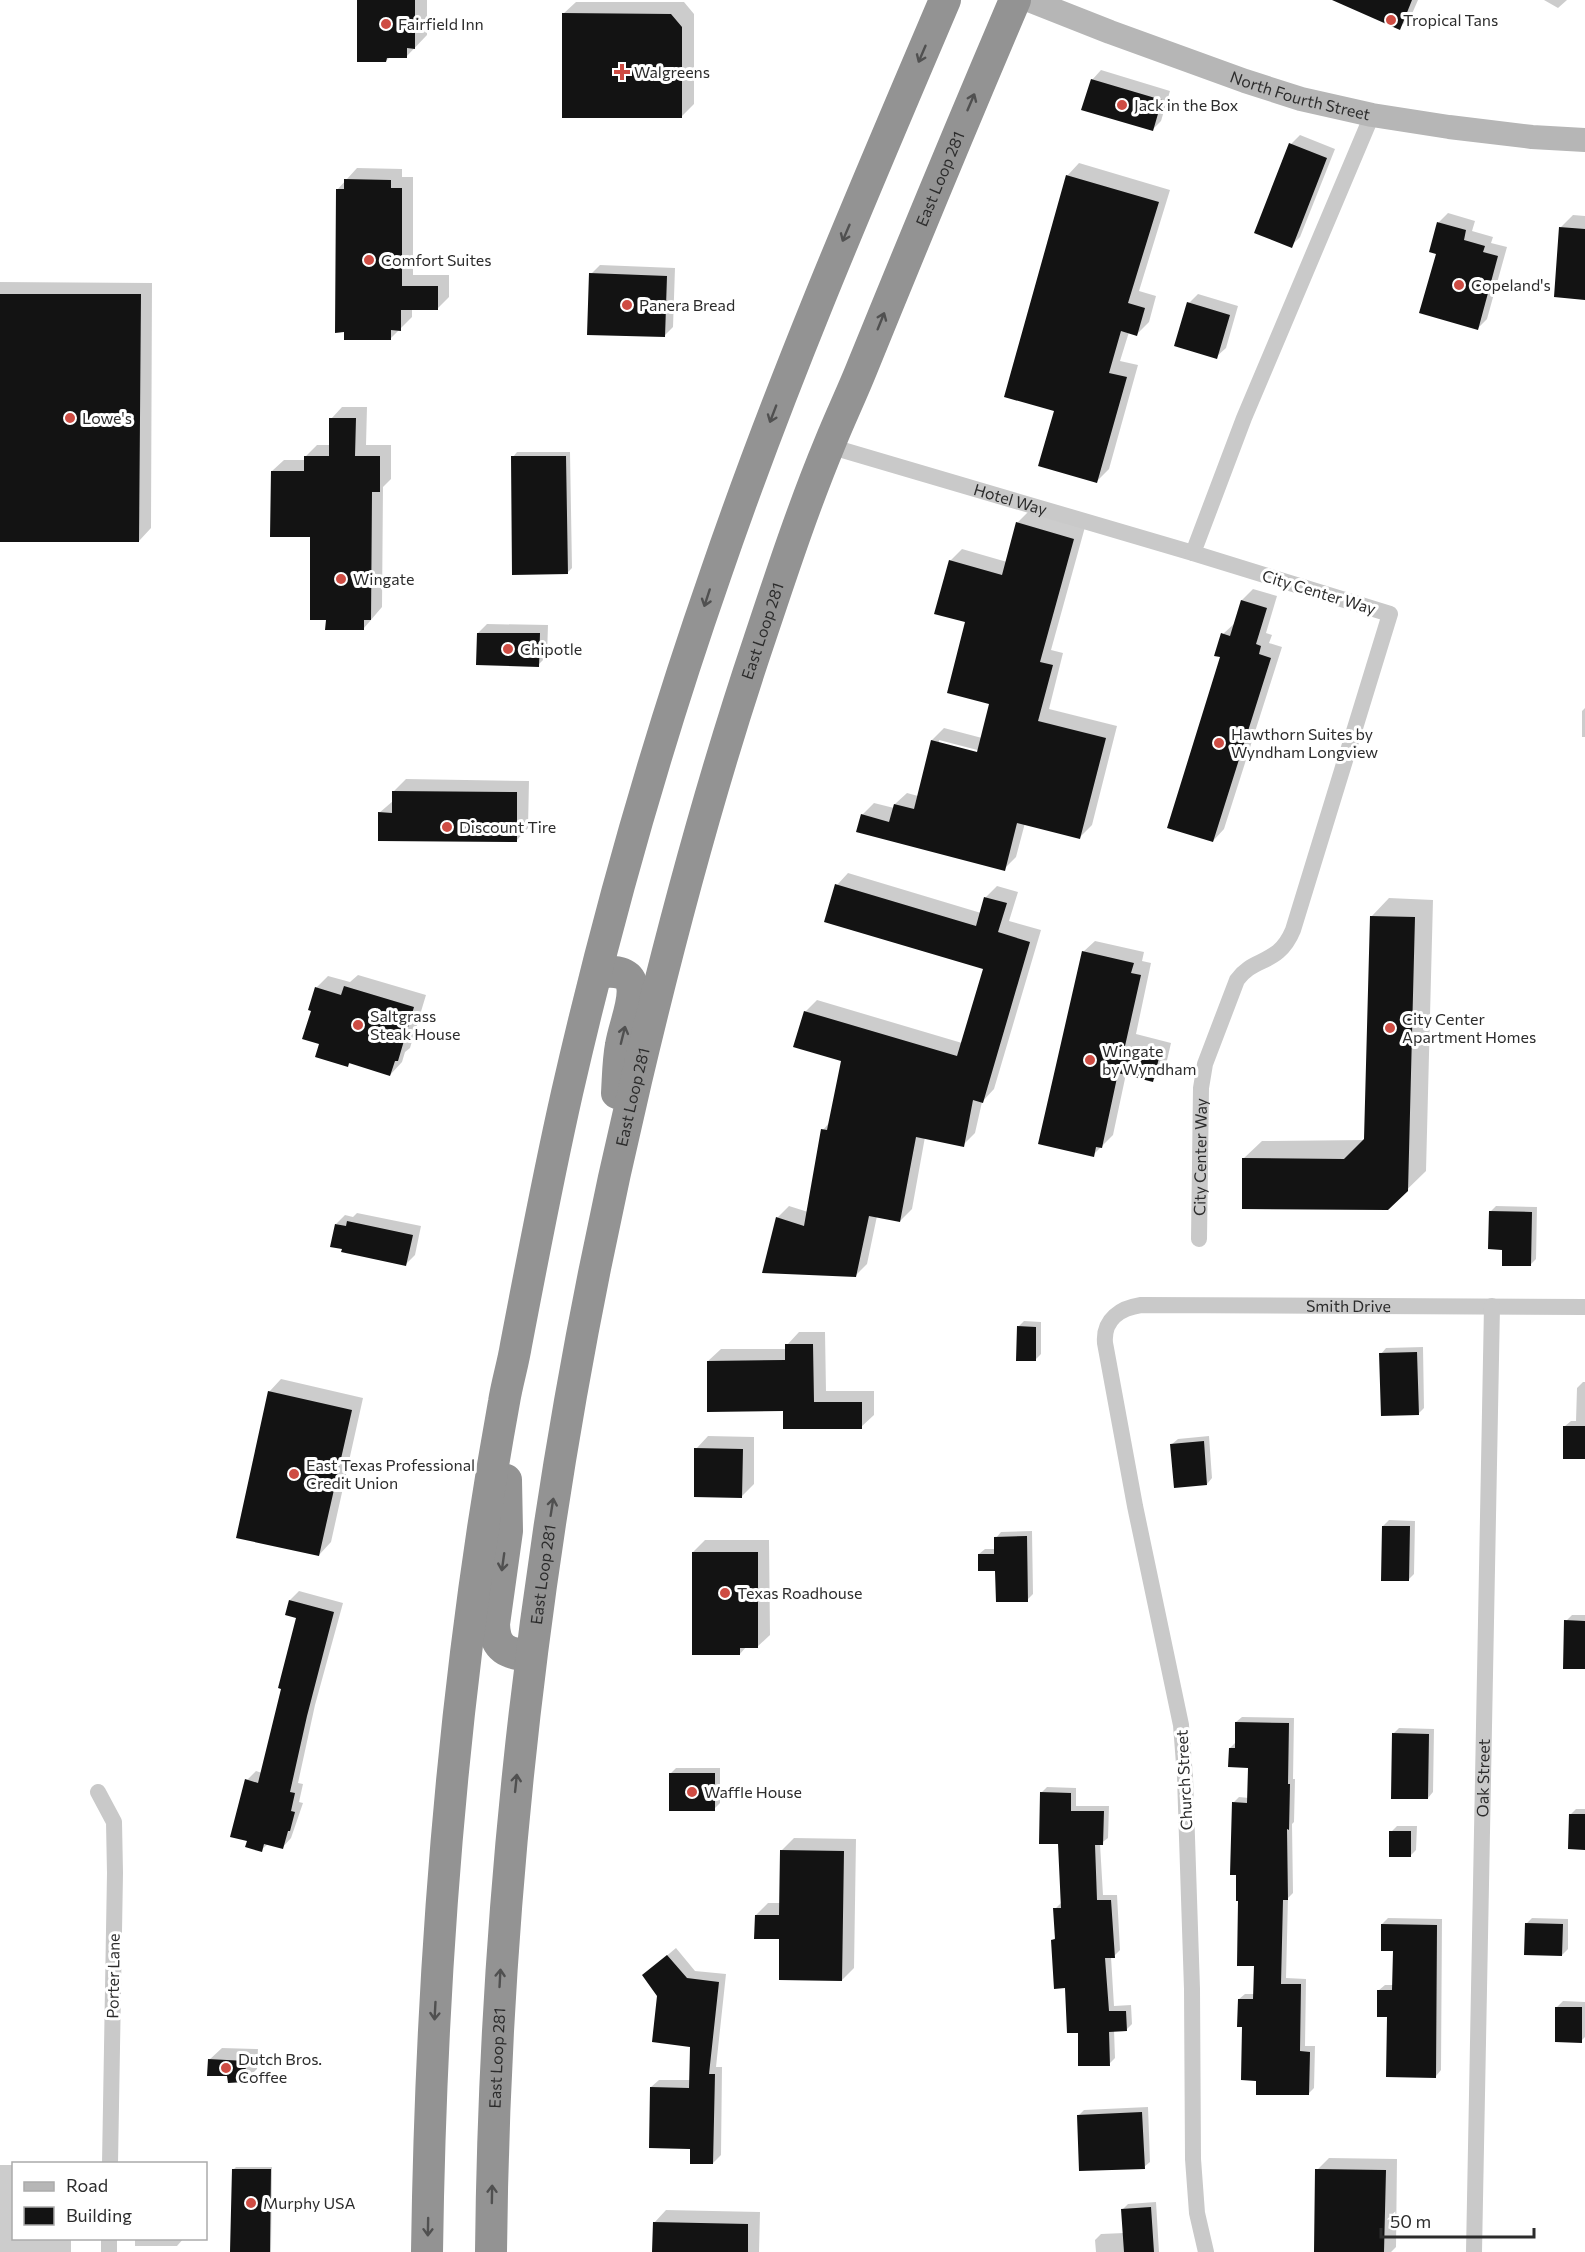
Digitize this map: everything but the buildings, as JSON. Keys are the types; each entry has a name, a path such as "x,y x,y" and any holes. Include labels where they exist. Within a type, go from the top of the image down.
{"highway":[{"path":"427,2252 433,2037 460,1708 480,1557 505,1399 556,1143 597,973 654,767 724,548 822,292 945,0"},
{"name":"East Loop 281","path":"491,2252 494,2111 502,1945 514,1802 531,1656 564,1431 608,1198 657,990 711,792 758,643 829,446 915,235 1015,0"},
{"path":"597,973 611,971 623,974 631,981 633,990 621,1046 608,1198"},
{"path":"505,1399 507,1531 494,1635 497,1642 508,1652 531,1656"}],"main road":[{"name":"North Fourth Street","path":"1029,0 1110,32 1301,99 1372,115 1507,134 1585,140"}],"street":[{"path":"1193,553 1244,418 1372,115"},
{"name":"Hotel Way","path":"829,446 1193,553"},
{"name":"City Center Way","path":"1193,553 1390,614 1293,930 1288,942 1272,958 1242,972 1204,1064 1201,1088 1199,1239"},
{"name":"Smith Drive","path":"1114,1316 1126,1308 1142,1305 1585,1307"},
{"name":"Oak Street","path":"1474,2252 1492,1305"},
{"name":"Church Street","path":"1114,1316 1107,1326 1105,1343 1135,1506 1177,1700 1184,1749 1192,1989 1192,2159 1197,2213 1206,2252"},
{"name":"Porter Lane","path":"98,1792 114,1822 110,2162"}],"place":[{"name":"Tropical Tans","path":"1391,20"},
{"name":"Fairfield Inn","path":"386,24"},
{"name":"Walgreens","path":"622,72"},
{"name":"Jack in the Box","path":"1122,105"},
{"name":"Comfort Suites","path":"369,260"},
{"name":"Copeland's","path":"1459,285"},
{"name":"Panera Bread","path":"627,305"},
{"name":"Lowe's","path":"70,418"},
{"name":"Wingate","path":"341,579"},
{"name":"Chipotle","path":"508,649"},
{"name":"Hawthorn Suites by Wyndham Longview","path":"1219,743"},
{"name":"Discount Tire","path":"447,827"},
{"name":"Saltgrass Steak House","path":"358,1025"},
{"name":"City Center Apartment Homes","path":"1390,1028"},
{"name":"Wingate by Wyndham","path":"1090,1060"},
{"name":"East Texas Professional Credit Union","path":"294,1474"},
{"name":"Texas Roadhouse","path":"725,1593"},
{"name":"Waffle House","path":"692,1792"},
{"name":"Dutch Bros. Coffee","path":"226,2068"},
{"name":"Murphy USA","path":"251,2203"}]}
